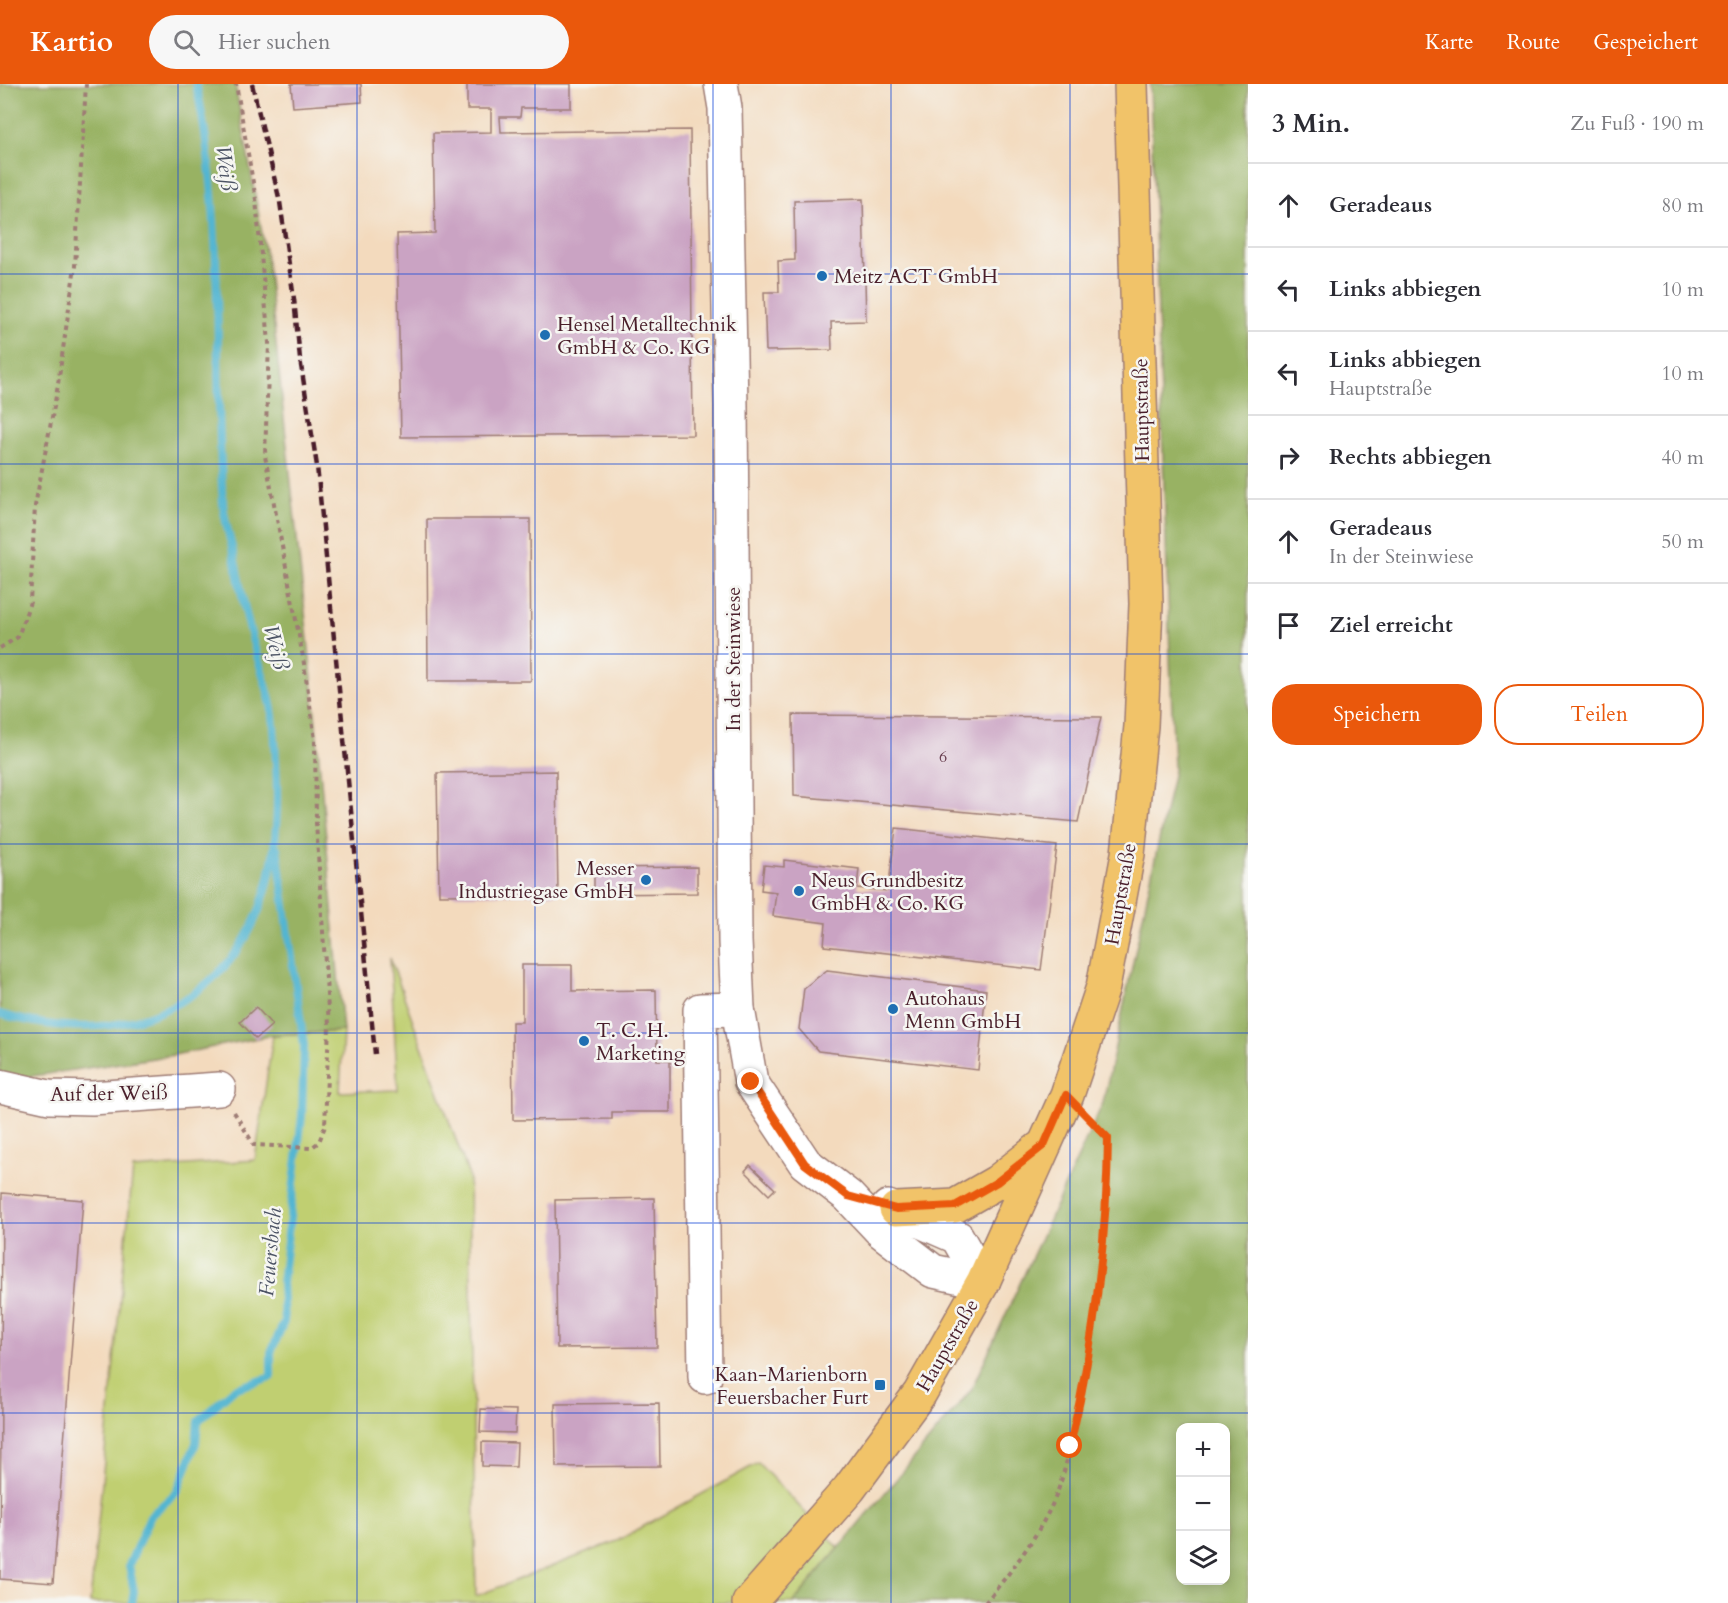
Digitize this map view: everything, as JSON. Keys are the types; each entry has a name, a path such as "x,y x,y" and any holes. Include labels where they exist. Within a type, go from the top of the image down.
{"main road":[{"name":"Hauptstraße","path":"749,1603 849,1489 920,1393 983,1282 1066,1095 1103,987 1128,854 1141,726 1146,604 1131,84"},
{"path":"896,1209 955,1206 997,1182 1044,1145"}],"street":[{"name":"In der Steinwiese","path":"721,84 725,108 731,406 738,1009 751,1082 805,1164 848,1196 882,1232 933,1270 983,1282"},
{"path":"705,1377 700,1010 738,1009"},
{"name":"Auf der Weiß","path":"0,1086 49,1096 92,1098 219,1089"},
{"name":"In der Steinwiese","path":"848,1196 896,1209 957,1238 983,1282"}],"path":[{"path":"0,648 18,637 30,602 35,506 57,391 75,266 86,84"},
{"path":"219,1089 254,1145 276,1148 311,1148 319,1142 326,1126 328,1025 316,823 315,740 303,657 265,456 269,343 256,200 236,84"},
{"path":"986,1603 1008,1576 1051,1509 1070,1446 1088,1370 1107,1215 1108,1138 1066,1095"}],"green space":[{"path":"0,84 235,84 267,261 311,668 343,1031 273,1035 174,1055 0,1081"},
{"path":"1150,84 1248,84 1248,1603 793,1603 971,1390 1103,1103 1174,770"},
{"path":"390,958 469,1176 476,1596 617,1541 758,1463 839,1548 793,1603 90,1603 133,1169 255,1160 273,1035 343,1031 340,1092 398,1090"}],"building":[{"path":"291,84 361,84 362,102 293,107"},
{"name":"Hensel Metalltechnik GmbH & Co. KG","path":"467,84 571,84 571,108 521,108 520,117 500,117 501,132 690,130 693,435 401,437 397,234 435,233 433,133 491,132 491,109 467,109"},
{"name":"Meitz ACT GmbH","path":"863,199 866,321 831,322 832,350 766,351 764,292 779,292 778,261 795,260 794,201"},
{"path":"427,519 530,519 531,681 428,681"},
{"path":"793,715 1101,717 1078,822 794,796"},
{"path":"556,771 558,894 439,895 437,773"},
{"path":"896,828 1057,846 1041,970 824,946 826,923 773,916 776,892 761,890 764,865 784,867 784,860 859,869 857,888 888,891"},
{"name":"Messer Industriegase GmbH","path":"697,867 697,893 594,894 594,868"},
{"name":"T. C. H. Marketing","path":"522,965 572,965 572,991 656,990 657,1060 670,1060 670,1112 612,1112 612,1119 513,1120 512,1022 522,1022"},
{"name":"Autohaus Menn GmbH","path":"827,970 986,990 978,1070 818,1051 799,1029 804,988"},
{"path":"256,1007 272,1025 256,1039 240,1022"},
{"path":"750,1165 775,1189 769,1195 745,1171"},
{"path":"2,1193 83,1200 53,1583 0,1579"},
{"path":"654,1198 657,1347 557,1348 555,1200"},
{"path":"659,1403 660,1466 556,1467 555,1404"},
{"path":"481,1409 516,1410 515,1433 480,1432"},
{"path":"482,1442 517,1443 516,1467 482,1466"}],"waterway":[{"name":"Weiß","path":"0,1014 50,1025 75,1027 123,1023 147,1017 170,1007 193,994 219,972 240,948 255,920 266,891 273,860 277,795 274,723 268,692 246,616 225,520 220,451 215,240 205,136 196,84"},
{"name":"Feuersbach","path":"132,1603 134,1591 129,1565 150,1516 177,1492 196,1443 198,1421 234,1389 271,1377 271,1352 284,1322 282,1283 302,1116 304,1045 277,848"}],"railway":[{"path":"252,84 280,202 300,359 317,466 375,1054"}],"place":[{"name":"Meitz ACT GmbH","path":"822,276"},
{"name":"Hensel Metalltechnik GmbH & Co. KG","path":"545,335"},
{"name":"Messer Industriegase GmbH","path":"646,880"},
{"name":"Neus Grundbesitz GmbH & Co. KG","path":"799,891"},
{"name":"Autohaus Menn GmbH","path":"893,1009"},
{"name":"T. C. H. Marketing","path":"584,1041"},
{"name":"Kaan-Marienborn Feuersbacher Furt","path":"880,1385"}],"route":[{"path":"751,1082 805,1164 848,1196 896,1209 955,1206 997,1182 1044,1145 1066,1095 1108,1138 1107,1215 1098,1298 1088,1370 1070,1446"}]}
